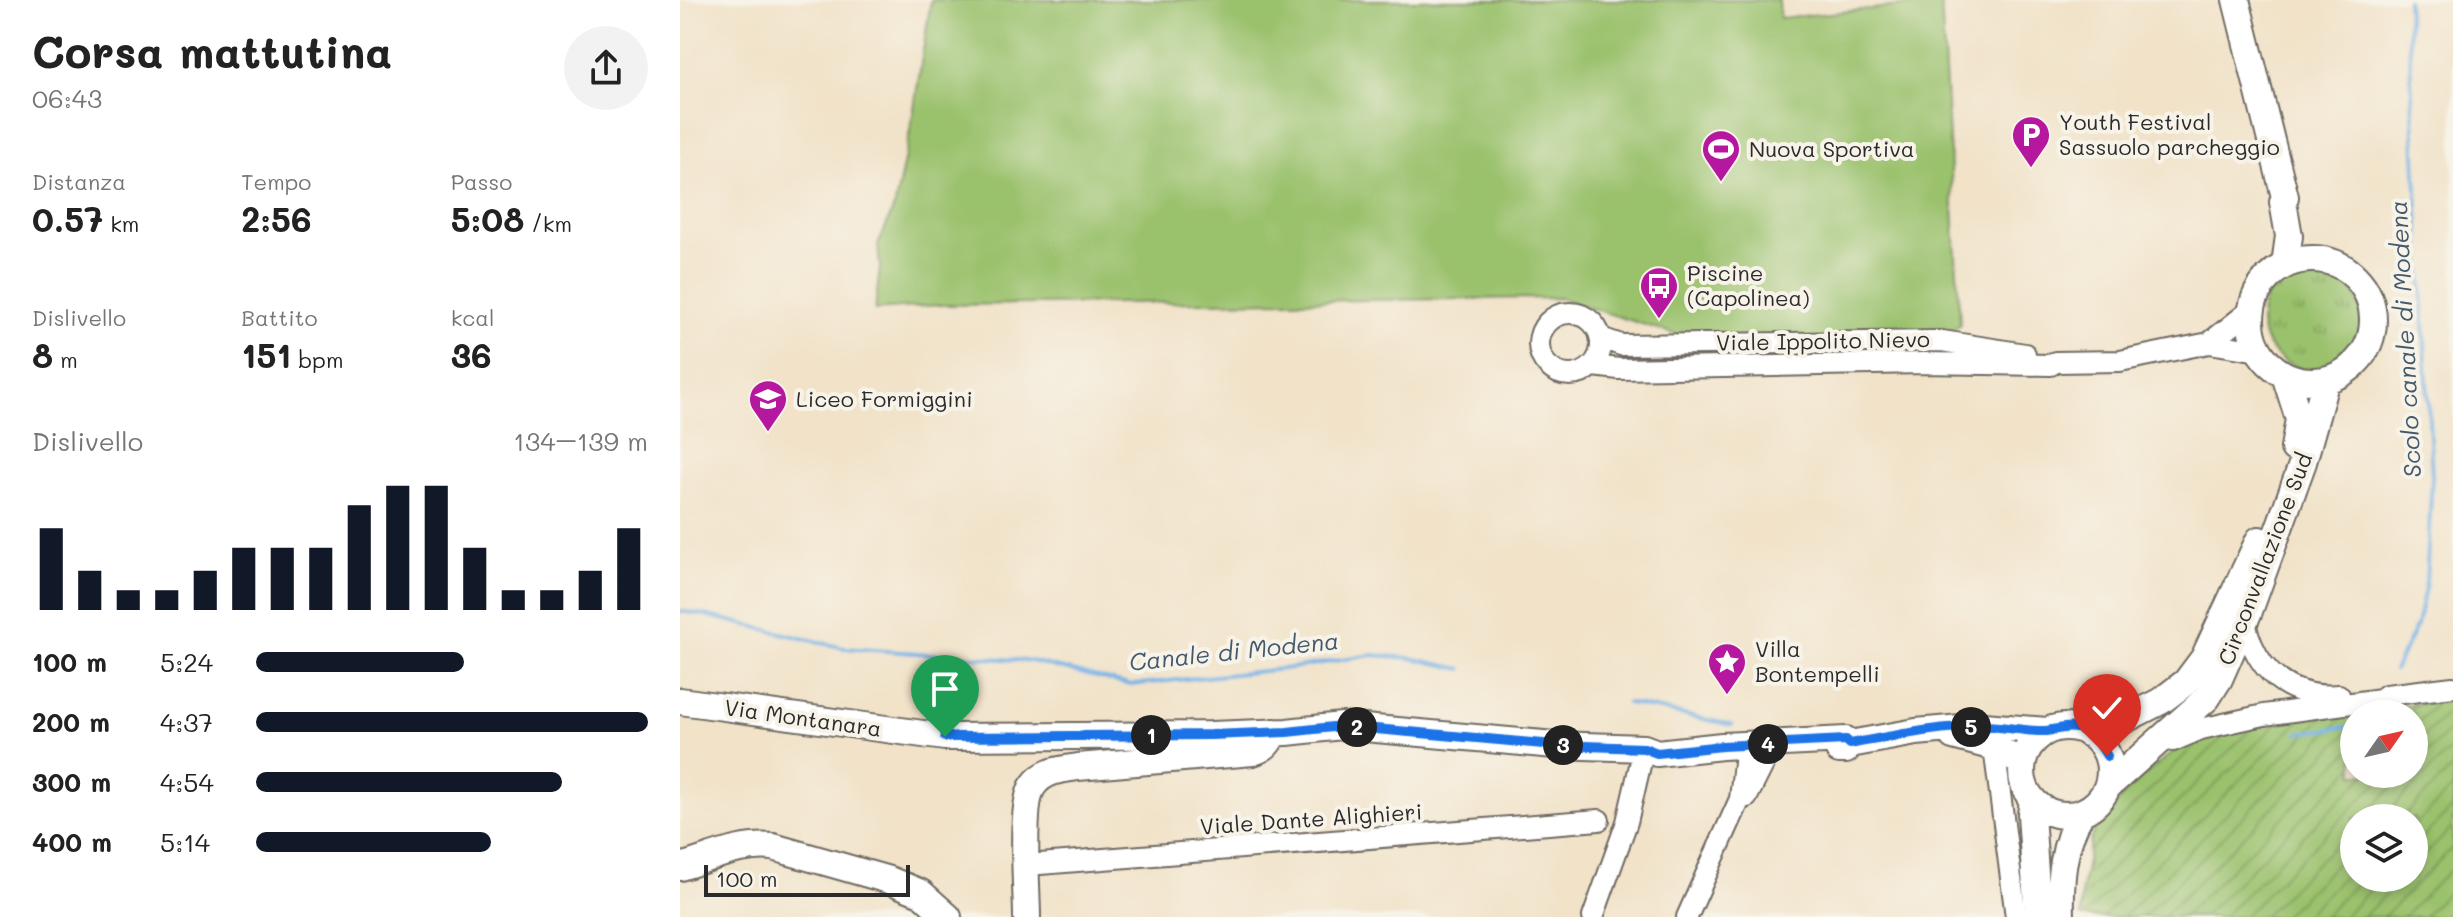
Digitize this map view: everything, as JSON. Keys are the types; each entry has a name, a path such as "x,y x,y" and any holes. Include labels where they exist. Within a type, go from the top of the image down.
{"main road":[{"path":"2236,0 2285,197 2283,202 2289,236 2285,265"},
{"path":"2285,197 2290,200 2304,234 2332,262 2349,272 2363,286 2371,304 2373,324 2369,343 2359,360 2344,373 2326,380 2305,381 2285,375 2270,365 2259,351 2251,323 2258,291 2270,276 2285,265 2300,260 2332,262"},
{"name":"Circonvallazione Sud","path":"2047,731 2060,727 2087,733 2114,725 2161,701 2186,682 2204,658 2287,480 2299,419 2285,375"},
{"name":"Circonvallazione Sud","path":"2061,917 2060,890 2066,848 2074,823 2082,812 2097,802 2107,787 2207,698 2219,679 2245,623 2303,462 2326,380"},
{"name":"Via Montanara","path":"680,701 945,737 1211,735 1353,726 1555,745 1644,748 1655,761 1846,740 1850,744 1916,732 1984,726 2047,731"},
{"name":"Via Montanara","path":"1934,731 1994,747 2022,763"},
{"path":"2047,731 2035,739 2027,750 2022,763 2023,783 2033,801 2043,809 2056,814 2082,812"},
{"path":"1027,917 1025,808 1033,784 1044,775 1078,767 1253,752 1269,743 1274,732"},
{"path":"2087,733 2096,739 2107,756 2107,787"},
{"path":"2033,801 2031,814 2038,917"},
{"path":"680,867 744,847 773,847 921,893 948,917"}],"street":[{"name":"Viale Ippolito Nievo","path":"2209,343 2252,309"},
{"path":"1572,313 1587,318 1594,323 1601,338 1600,353 1593,366 1583,372 1571,375 1555,371 1542,358 1539,337 1553,317 1572,313"},
{"name":"Viale Ippolito Nievo","path":"1601,338 1621,345 1942,341 2051,358 2055,362"},
{"name":"Viale Ippolito Nievo","path":"1593,366 1619,369 1923,363 2051,365 2055,362 2120,361 2209,343 2259,351"},
{"path":"2245,623 2260,660 2268,672 2287,687 2314,695 2380,691 2386,695"},
{"path":"2160,739 2173,741 2231,721 2453,687"},
{"path":"1994,747 2016,917"},
{"path":"1593,917 1627,822 1644,748"},
{"path":"1687,917 1740,799 1753,752"},
{"name":"Viale Dante Alighieri","path":"1027,865 1599,820"}],"green space":[{"path":"931,0 1779,0 1780,18 1941,2 1960,324 1933,347 1725,350 1559,298 941,305 875,310 880,268 878,245 895,205"},
{"path":"2311,269 2330,273 2346,284 2357,300 2361,319 2357,338 2346,354 2330,365 2311,369 2292,365 2276,354 2265,338 2261,319 2265,300 2276,284 2292,273"},
{"path":"2453,699 2453,917 2081,917 2081,895 2091,837 2100,820 2128,788 2173,752 2195,740 2272,723 2340,714 2340,788 2428,788 2428,702"}],"waterway":[{"name":"Scolo canale di Modena","path":"2394,670 2417,625 2426,583 2432,477 2407,0"},
{"name":"Canale di Modena","path":"680,611 844,648 1031,661 1130,685 1292,668 1372,655 1411,658 1462,669"},
{"name":"Canale di Modena","path":"1627,703 1732,725"},
{"name":"Canale di Modena","path":"2298,733 2340,728"}],"place":[{"name":"Youth Festival Sassuolo parcheggio","path":"2031,169"},
{"name":"Nuova Sportiva","path":"1721,183"},
{"name":"Piscine (Capolinea)","path":"1659,320"},
{"name":"Liceo Formiggini","path":"768,433"},
{"name":"Villa Bontempelli","path":"1727,696"}],"route":[{"path":"945,737 1211,735 1353,726 1555,745 1644,748 1657,753 1722,746 1846,740 1850,744 1916,732 1984,726 2047,731 2060,727 2087,733 2096,739 2107,756"}]}
